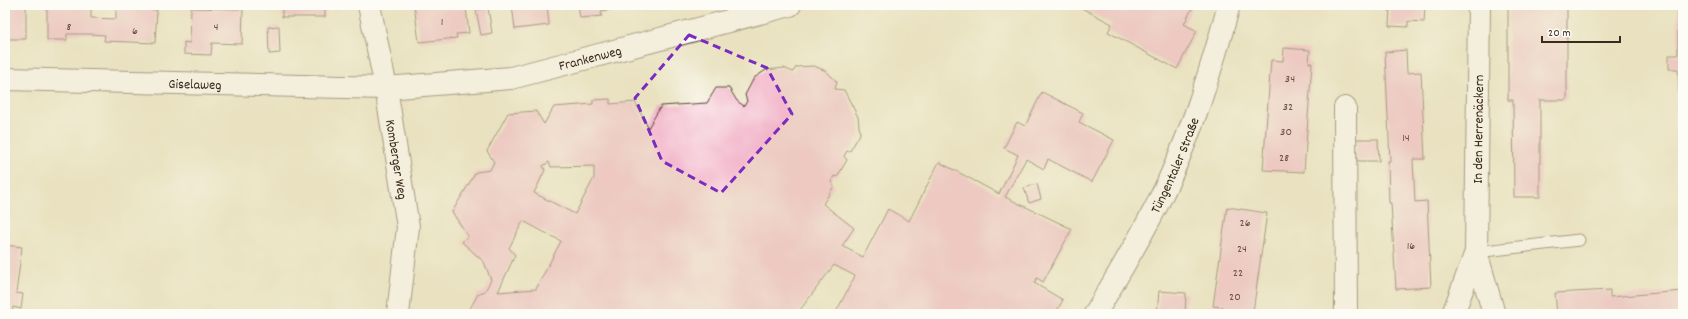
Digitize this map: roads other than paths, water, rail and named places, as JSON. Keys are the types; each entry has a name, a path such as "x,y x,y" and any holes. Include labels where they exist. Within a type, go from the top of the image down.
{"street":[{"name":"Komberger Weg","path":"370,5 386,88 408,227 398,314"},
{"name":"Frankenweg","path":"386,88 511,78 790,5"},
{"name":"Tüngentaler Straße","path":"1095,314 1157,205 1190,131 1216,55 1229,5"},
{"name":"In den Herrenäckern","path":"1479,5 1476,252 1494,314"},
{"name":"Giselaweg","path":"5,79 386,88"},
{"path":"1345,108 1346,314"},
{"name":"In den Herrenäckern","path":"1452,314 1476,252"}],"lane":[{"path":"1476,252 1579,240"}]}
